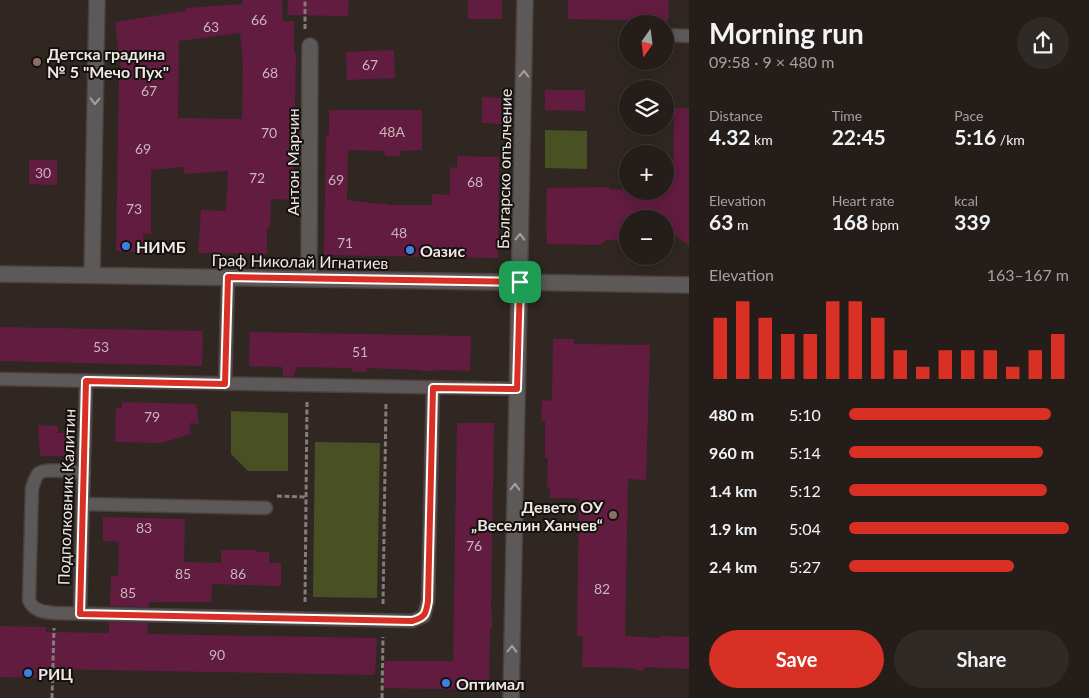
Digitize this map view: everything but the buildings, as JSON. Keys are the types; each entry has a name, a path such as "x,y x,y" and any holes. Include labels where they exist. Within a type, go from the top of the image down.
{"street":[{"path":"92,275 98,0"},
{"name":"Българско опълчение","path":"511,698 525,0"},
{"name":"Антон Марчин","path":"309,279 310,46"},
{"name":"Граф Николай Игнатиев","path":"0,274 689,286"}],"lane":[{"path":"674,35 689,36"},
{"path":"225,384 228,277"},
{"path":"0,379 517,389"},
{"name":"Подполковник Калитин","path":"80,614 86,381"},
{"path":"84,473 45,471 38,474 32,488 29,600 34,609 54,613 80,614 412,621 424,616 428,601 433,388"},
{"path":"83,504 266,508"}],"path":[{"path":"306,0 305,38 310,46"},
{"path":"304,618 307,385"},
{"path":"382,698 386,387"},
{"path":"52,698 54,613"}],"green space":[{"path":"545,130 587,131 587,169 545,168"},
{"path":"231,411 288,413 288,471 248,471 231,454"},
{"path":"315,442 380,443 377,598 313,597"}],"place":[{"name":"Детска градина № 5 \"Мечо Пух\"","path":"37,62"},
{"name":"НИМБ","path":"126,246"},
{"name":"Оазис","path":"410,250"},
{"name":"Девето ОУ „Веселин Ханчев“","path":"613,515"},
{"name":"РИЦ","path":"28,673"},
{"name":"Оптимал","path":"446,683"}],"route":[{"path":"228,277 520,282 517,389 433,388 428,601 424,616 412,621 80,614 86,381 225,384 228,277"}]}
